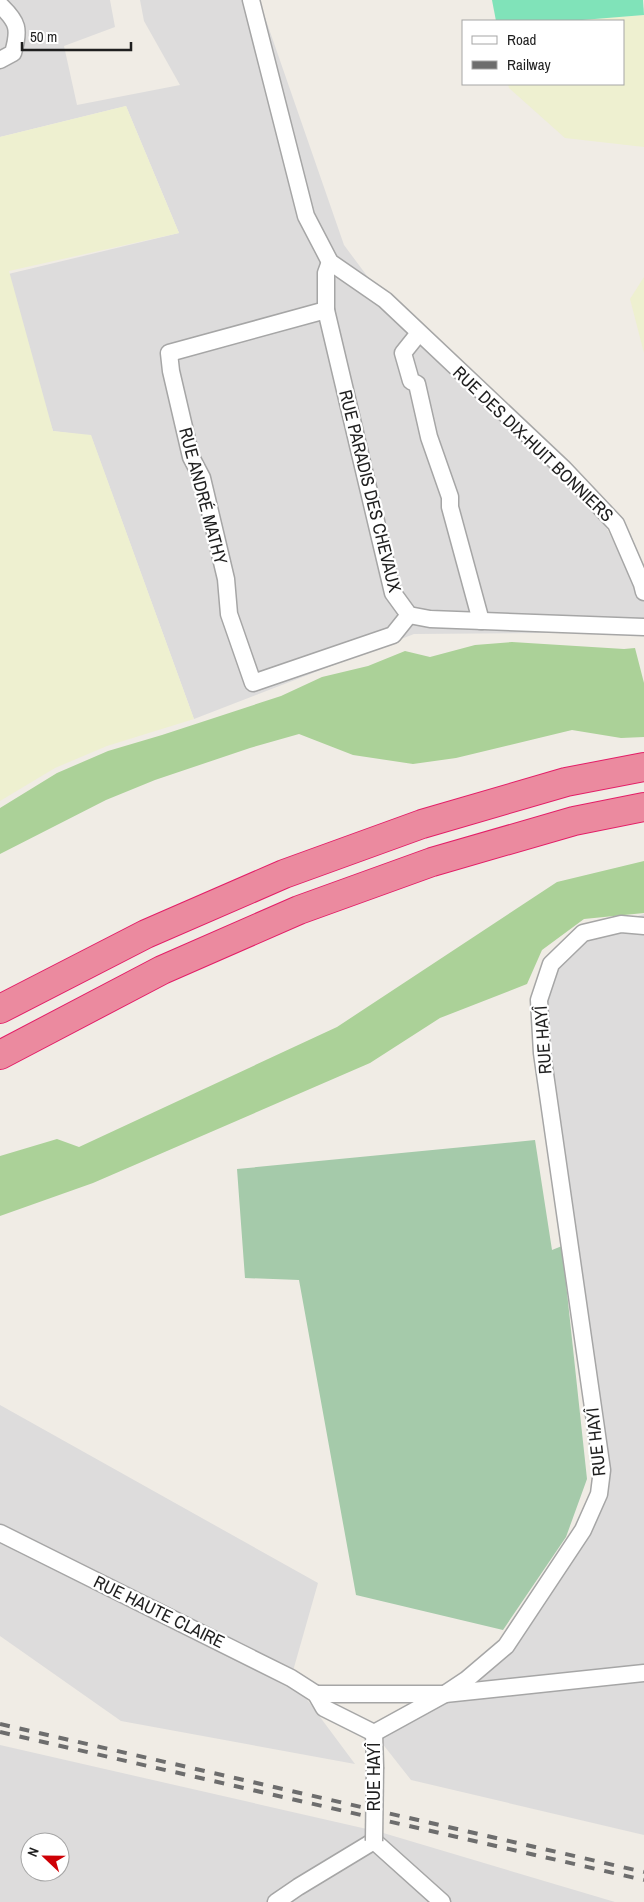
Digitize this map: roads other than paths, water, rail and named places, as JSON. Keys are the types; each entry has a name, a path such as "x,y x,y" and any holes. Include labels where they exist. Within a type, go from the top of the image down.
{"highway":[{"path":"0,1009 146,934 284,874 422,824 566,782 644,767"},
{"path":"0,1055 162,970 299,910 432,862 574,822 644,808"}],"street":[{"name":"RUE DES DIX-HUIT BONNIERS","path":"251,0 306,216 330,262 385,300 564,470 616,524 644,592"},
{"path":"0,5 13,18 18,37 13,53 0,60"},
{"path":"326,310 326,273 330,262"},
{"name":"RUE ANDRÉ MATHY","path":"326,310 169,353 171,371 191,457 202,478 226,579 229,614 253,683 393,635 409,615"},
{"name":"RUE PARADIS DES CHEVAUX","path":"326,310 393,593 409,615 430,619 644,627"},
{"path":"419,333 403,353 411,380 418,384 430,437 450,497 450,507 481,621"},
{"name":"RUE HAYÎ","path":"374,1841 374,1733 445,1694 466,1680 506,1646 583,1530 599,1494 602,1470 542,1053 539,1000 551,964 583,933 621,924 644,926"},
{"name":"RUE HAUTE CLAIRE","path":"0,1533 291,1678 316,1694 324,1708 374,1733"},
{"path":"316,1694 445,1694 644,1673"},
{"path":"276,1902 374,1841 442,1902"}],"railway":[{"path":"0,1724 644,1872"},
{"path":"0,1732 644,1880"}]}
